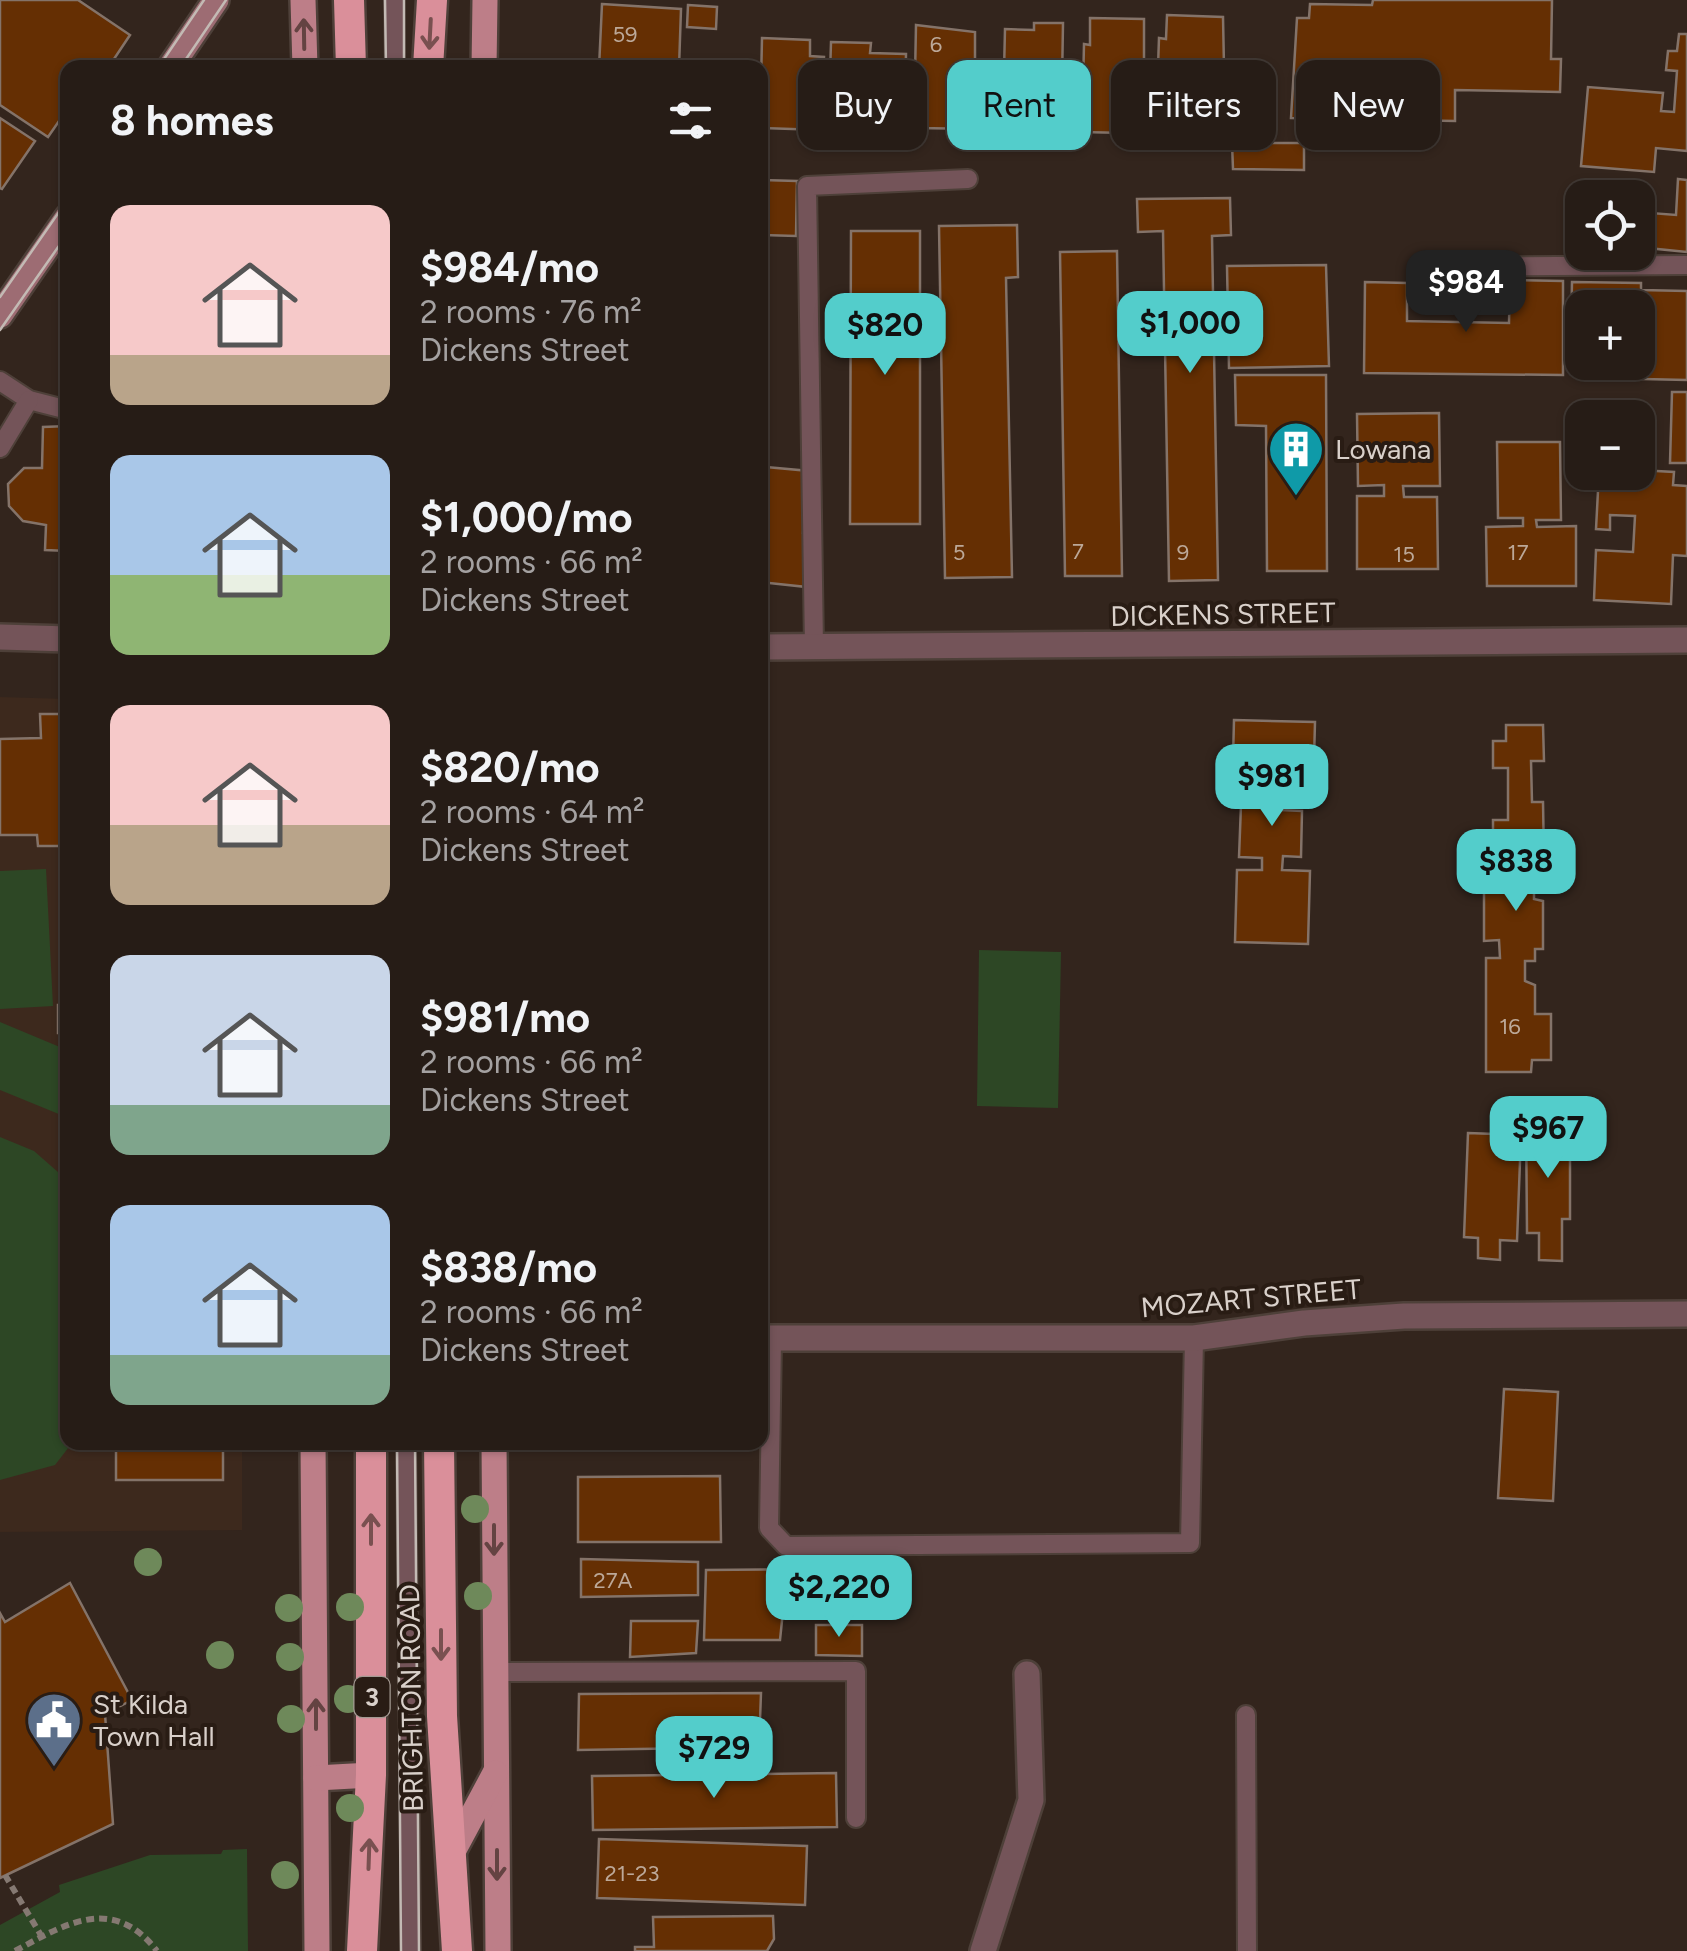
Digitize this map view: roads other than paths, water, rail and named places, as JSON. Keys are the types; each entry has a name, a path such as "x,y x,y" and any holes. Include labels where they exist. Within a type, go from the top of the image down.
{"highway":[{"path":"349,0 351,60"},
{"path":"428,60 432,0"},
{"name":"BRIGHTON ROAD","path":"362,1951 371,1775 371,1450"},
{"name":"BRIGHTON ROAD","path":"440,1450 448,1861 457,1951"}],"main road":[{"path":"303,0 305,60"},
{"path":"484,60 485,0"},
{"path":"314,1450 317,1951"},
{"path":"494,1450 498,1951"},
{"path":"448,1861 497,1769"},
{"path":"316,1778 371,1775"}],"street":[{"path":"175,60 216,0"},
{"path":"0,315 60,229"},
{"path":"0,638 60,639"},
{"name":"DICKENS STREET","path":"768,647 1687,640"},
{"name":"MOZART STREET","path":"768,1338 1194,1338 1304,1322 1388,1317 1687,1314"},
{"path":"983,1951 1030,1800 1027,1674"}],"lane":[{"path":"394,0 395,60"},
{"path":"814,648 808,186 968,179"},
{"path":"1421,268 1687,265"},
{"path":"0,381 29,400 60,408"},
{"path":"0,448 29,400"},
{"path":"768,1450 769,1528 786,1546 1190,1543 1194,1338"},
{"path":"406,1450 411,1951"},
{"path":"495,1672 856,1671 856,1818"},
{"path":"1246,1715 1247,1951"}],"tram line":[{"path":"163,60 204,0"},
{"path":"185,60 226,0"},
{"path":"385,0 386,60"},
{"path":"404,0 404,60"},
{"path":"0,297 60,211"},
{"path":"0,330 60,244"},
{"path":"397,1450 401,1951"},
{"path":"415,1450 419,1951"}],"place":[{"name":"Lowana","path":"1296,498"},
{"name":"St Kilda Town Hall","path":"54,1769"}]}
